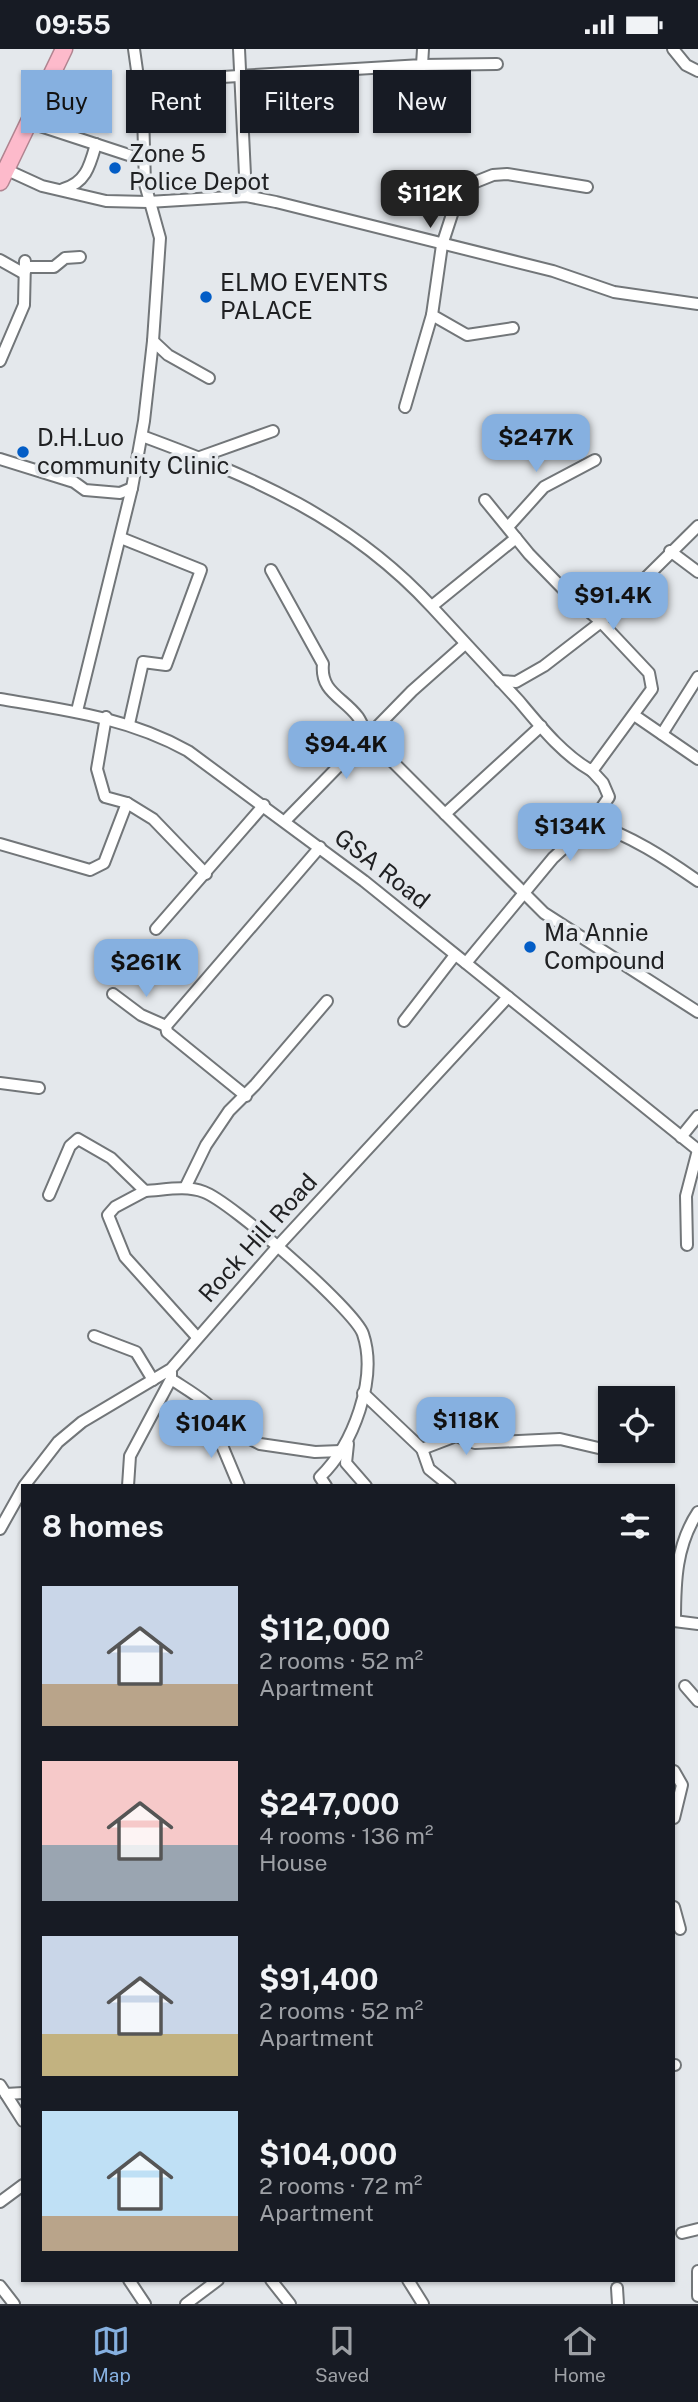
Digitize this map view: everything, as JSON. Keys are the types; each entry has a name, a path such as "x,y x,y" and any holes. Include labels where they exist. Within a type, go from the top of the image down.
{"highway":[{"path":"3,163 53,49"},
{"path":"54,70 64,49"},
{"path":"3,163 23,133"}],"street":[{"path":"134,49 138,70"},
{"path":"239,49 238,76 246,196"},
{"path":"422,65 423,49"},
{"path":"673,49 686,65 698,71"},
{"path":"226,76 422,65 497,64"},
{"path":"61,133 144,160"},
{"path":"76,711 132,488 142,436 153,341 160,238 148,202 142,133"},
{"path":"59,189 77,184 85,176 96,144"},
{"path":"3,163 35,183 106,201 148,202 246,196 367,222 442,244 553,271 614,292 684,299 698,304"},
{"path":"405,407 432,315 442,244 457,199 468,185 493,175 507,174 587,187"},
{"path":"0,260 24,267 54,267 65,257 79,257"},
{"path":"0,361 24,305 24,267"},
{"path":"432,315 467,335 513,328"},
{"path":"153,341 168,355 209,378"},
{"path":"200,457 273,431"},
{"path":"142,436 242,474 309,507 386,561 432,606 559,746 592,771 603,783 609,797 591,823 552,858 466,963"},
{"path":"0,459 74,482 85,490 120,493 132,488"},
{"path":"508,527 544,487 594,460"},
{"path":"485,500 564,590 601,622 649,673 653,681 652,689 592,771"},
{"path":"500,681 516,681 544,666 601,622 698,526"},
{"path":"432,606 516,537"},
{"path":"121,538 201,570 166,666 144,662 129,724"},
{"path":"670,551 698,572"},
{"path":"271,570 323,664 321,675 325,685 359,718 368,737 524,892 565,928 698,1012"},
{"path":"285,821 412,691 465,644"},
{"path":"662,734 698,677"},
{"path":"510,691 516,681"},
{"name":"GSA Road","path":"0,699 106,717 129,724 188,751 320,847 698,1150"},
{"path":"634,715 698,759"},
{"path":"106,717 97,769 105,797 127,803 166,829 206,874"},
{"path":"445,814 541,726"},
{"path":"0,844 90,870 104,863 127,803"},
{"path":"156,929 264,805"},
{"path":"591,823 611,829 656,853 698,881"},
{"path":"166,1026 320,847"},
{"path":"404,1021 455,955"},
{"path":"113,994 141,1015 166,1026"},
{"name":"Rock Hill Road","path":"25,1484 58,1442 129,1392 171,1374 197,1337 278,1245 508,997"},
{"path":"186,1188 206,1145 233,1106 246,1096 327,1000"},
{"path":"166,1026 167,1032 246,1096"},
{"path":"0,1083 39,1088"},
{"path":"681,1137 698,1116"},
{"path":"49,1195 75,1139 111,1158 145,1191"},
{"path":"687,1245 686,1196 698,1150"},
{"path":"197,1337 125,1257 108,1215 115,1207 145,1191 186,1188 215,1196 278,1245 362,1331 368,1368 363,1393 348,1437 323,1481"},
{"path":"94,1336 136,1352 153,1380"},
{"path":"128,1484 130,1456 171,1374 221,1419 221,1443 238,1484"},
{"path":"363,1393 422,1449 429,1469 448,1484"},
{"path":"222,1425 260,1444 315,1452 341,1451"},
{"path":"422,1449 456,1436 475,1443 560,1439 598,1448"},
{"path":"348,1437 346,1463 364,1484"},
{"name":"Rock Hill Road","path":"0,1529 21,1491"},
{"path":"675,1578 684,1538 698,1512"},
{"path":"675,1621 698,1624"},
{"path":"685,1686 698,1701"},
{"path":"675,1773 682,1785 675,1814"},
{"path":"675,1911 680,1929"},
{"path":"3,2089 21,2093"},
{"path":"3,2089 21,2118"},
{"path":"0,2202 21,2186"},
{"path":"682,2233 691,2233 698,2229"},
{"path":"698,2271 698,2296"},
{"path":"130,2282 145,2304"},
{"path":"186,2304 215,2282"},
{"path":"273,2282 290,2304"},
{"path":"409,2282 424,2304"},
{"path":"0,2286 14,2304"},
{"path":"617,2288 618,2304"}],"place":[{"name":"Zone 5 Police Depot","path":"115,168"},
{"name":"ELMO EVENTS PALACE","path":"206,297"},
{"name":"D.H.Luo community Clinic","path":"23,452"},
{"name":"Ma Annie Compound","path":"530,947"}]}
